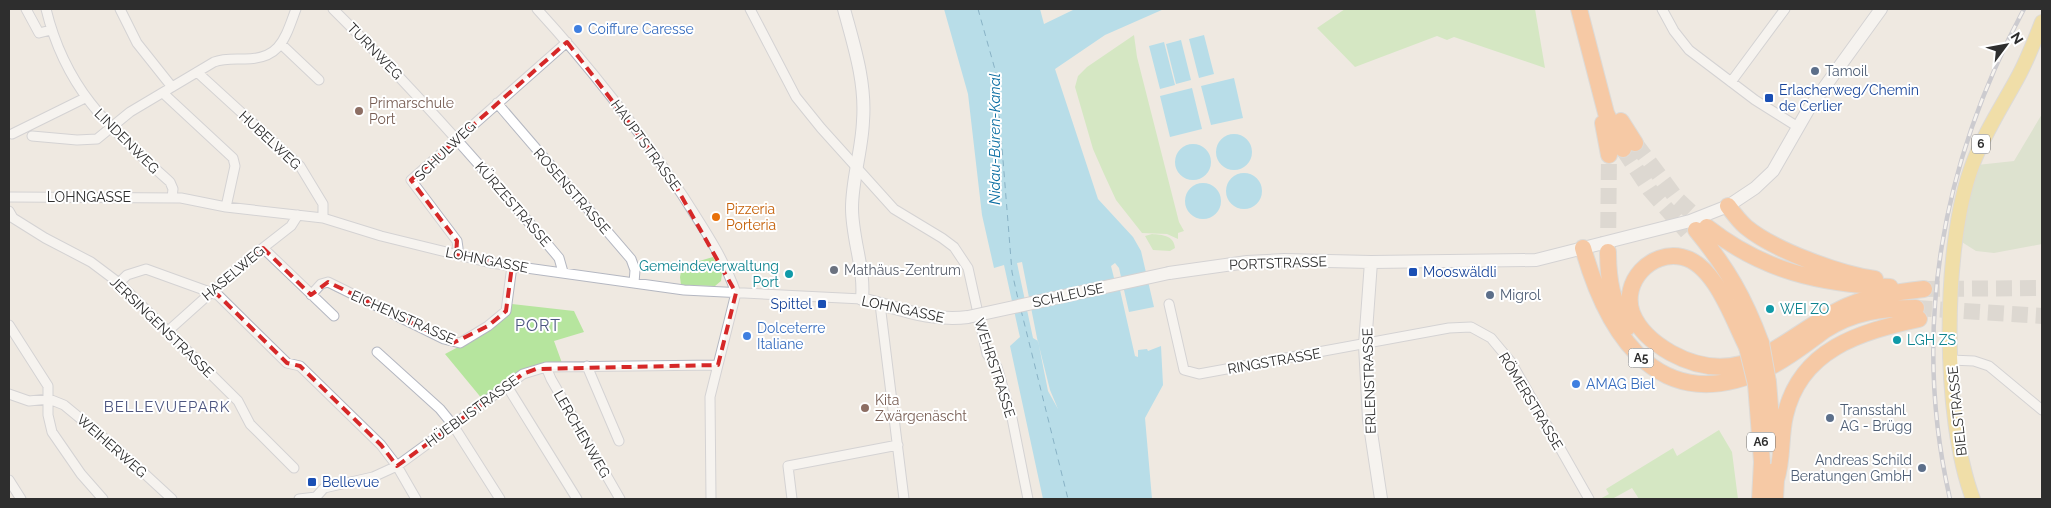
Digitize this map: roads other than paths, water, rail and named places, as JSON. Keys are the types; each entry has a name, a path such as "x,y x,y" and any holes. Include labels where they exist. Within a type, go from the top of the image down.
{"highway":[{"path":"1579,9 1594,69 1597,100 1625,148 1621,121 1586,9"},
{"path":"1733,204 1746,227 1760,236 1823,266 1871,279 1924,286"},
{"name":"A6","path":"1775,499 1776,480 1761,379 1744,301 1732,278 1697,230 1756,260 1799,276 1854,286 1924,286"},
{"name":"A5","path":"1583,248 1596,287 1612,323 1630,348 1651,366 1673,377 1702,383 1761,379 1786,358 1827,329 1859,314 1888,309 1917,314 1856,336 1838,345 1811,367 1790,397 1784,416 1780,470 1776,480"},
{"name":"A5","path":"1608,252 1610,283 1614,300 1633,334 1652,351 1674,364 1700,373 1761,379"},
{"name":"A5","path":"1754,345 1710,276 1697,264 1681,256 1665,256 1649,263 1638,274 1631,289 1630,303 1633,315 1640,328 1656,343 1678,357 1709,365 1732,365 1766,356 1833,312 1876,295 1924,286"},
{"name":"A6","path":"1760,499 1762,462 1761,379"}],"main road":[{"path":"844,9 861,70 864,95 862,135 853,191 852,223 863,280 862,299"},
{"name":"PORTSTRASSE","path":"1169,273 1247,262 1515,262 1536,260 1690,221 1733,204 1774,171 1798,127 1881,9"},
{"name":"BIELSTRASSE","path":"1973,499 1960,451 1951,360 1951,301 1957,231 1964,194 1977,153 2028,58 2042,22"},
{"name":"ERLENSTRASSE","path":"1371,262 1365,345 1370,419 1381,499"},
{"name":"SCHLEUSE","path":"968,317 1169,273"},
{"name":"LOHNGASSE","path":"862,299 932,318 951,319 968,317"}],"street":[{"path":"26,9 39,33 51,30"},
{"name":"LINDENWEG","path":"46,9 51,30 68,71 85,98 110,127 170,182 172,198"},
{"path":"120,9 137,42 172,87"},
{"path":"32,136 77,140 97,139 130,112 218,60 265,57 281,44 296,9"},
{"name":"TURNWEG","path":"333,9 373,48 425,106 457,138"},
{"name":"WEHRSTRASSE","path":"750,9 796,97 894,209 942,238 963,259 968,268 987,354 997,367 1004,388 1028,499"},
{"path":"1662,9 1674,31 1689,50 1731,82 1798,127"},
{"path":"1731,82 1785,9"},
{"name":"HAUPTSTRASSE","path":"542,10 598,79 670,176 708,237 736,293"},
{"name":"SCHULWEG","path":"456,255 457,241 411,180 567,42"},
{"path":"281,44 319,80"},
{"name":"HUBELWEG","path":"197,72 300,166 322,204 323,218"},
{"path":"163,92 234,158 235,166 226,207"},
{"path":"12,134 85,98"},
{"name":"ROSENSTRASSE","path":"497,104 631,258 635,270 634,283"},
{"name":"KÜRZESTRASSE","path":"457,138 559,258 563,272"},
{"name":"LOHNGASSE","path":"9,197 172,198 226,207 323,218 456,255 512,266 684,290 862,299"},
{"name":"JERSINGENSTRASSE","path":"9,211 13,218 90,262 119,283 238,401 250,424 294,468"},
{"name":"HASELWEG","path":"168,331 210,292 290,226 298,215"},
{"name":"EICHENSTRASSE","path":"263,248 334,316"},
{"name":"EICHENSTRASSE","path":"311,295 321,284 328,282 444,339 460,343 488,326 506,311 512,266"},
{"path":"119,283 127,275 146,269 218,295 287,363 300,366 382,445 398,466 416,499"},
{"path":"712,499 710,402 736,293"},
{"path":"880,304 904,499"},
{"name":"RINGSTRASSE","path":"1169,304 1184,370 1199,374 1365,345"},
{"path":"9,325 44,379 49,399 48,415 52,432 82,474 103,499"},
{"name":"RÖMERSTRASSE","path":"1365,345 1471,327 1491,338 1511,362 1589,499"},
{"path":"377,352 440,409 453,425 500,499"},
{"path":"1951,360 1974,361 1989,366 2042,410"},
{"name":"HÜEBLISTRASSE","path":"300,499 317,498 324,488 374,477 398,466 523,374 546,367 718,365"},
{"path":"587,366 620,441"},
{"name":"LERCHENWEG","path":"546,367 551,379 620,499"},
{"path":"507,386 577,499"},
{"path":"9,394 29,401 49,399"},
{"name":"WEIHERWEG","path":"49,399 72,411 121,452 172,499"},
{"path":"792,499 788,466 898,445"},
{"path":"9,480 21,499"}],"water":[{"name":"Nidau-Büren-Kanal","path":"944,9 1040,9 1044,24 1075,9 1164,9 1105,35 1055,69 1098,199 1133,237 1141,251 1154,307 1129,312 1119,268 1115,263 1111,266 1117,290 1120,290 1135,356 1138,357 1138,350 1147,349 1148,351 1161,346 1163,385 1145,418 1152,499 1043,499 1010,346 1020,337 1004,265 994,268 982,215 968,94","holes":["1022,262 1038,341 1033,338 1017,263","1039,346 1050,390 1058,409 1048,391"]},
{"path":"1204,35 1214,74 1199,78 1189,39"},
{"path":"1181,40 1191,80 1176,84 1166,44"},
{"path":"1164,42 1175,85 1160,89 1149,46"},
{"path":"1234,78 1243,118 1211,125 1201,86"},
{"path":"1192,88 1202,129 1170,137 1160,96"},
{"path":"1234,134 1241,135 1247,139 1251,145 1251,159 1247,165 1241,169 1234,170 1227,169 1221,165 1217,159 1216,152 1217,145 1221,139 1227,135"},
{"path":"1193,144 1200,145 1206,149 1210,155 1210,169 1206,175 1200,179 1193,180 1186,179 1180,175 1176,169 1175,162 1176,155 1180,149 1186,145"},
{"path":"1244,173 1251,174 1257,178 1261,184 1261,198 1257,204 1251,208 1244,209 1237,208 1231,204 1227,198 1226,191 1227,184 1231,178 1237,174"},
{"path":"1203,183 1210,184 1216,188 1220,194 1220,208 1216,214 1210,218 1203,219 1196,218 1190,214 1186,208 1185,201 1186,194 1190,188 1196,184"}],"tunnel":[{"path":"1635,143 1677,199 1707,227"},
{"path":"1623,149 1650,190 1687,232"},
{"path":"1608,252 1609,155"},
{"path":"1924,289 2042,288"},
{"path":"1916,308 2042,316"}],"railway":[{"path":"1950,499 1939,435 1934,372 1935,309 1942,247 1954,186 1972,126 1996,67 2024,9"}],"place":[{"name":"Coiffure Caresse","path":"578,29"},
{"name":"Tamoil","path":"1815,71"},
{"name":"Erlacherweg/Chemin de Cerlier","path":"1769,98"},
{"name":"Primarschule Port","path":"359,111"},
{"name":"Pizzeria Porteria","path":"716,217"},
{"name":"Mathäus-Zentrum","path":"834,270"},
{"name":"Mooswäldli","path":"1413,272"},
{"name":"Gemeindeverwaltung Port","path":"789,274"},
{"name":"Migrol","path":"1490,295"},
{"name":"Spittel","path":"822,304"},
{"name":"WEI ZO","path":"1770,309"},
{"name":"Dolceterre Italiane","path":"747,336"},
{"name":"LGH ZS","path":"1897,340"},
{"name":"AMAG Biel","path":"1576,384"},
{"name":"Kita Zwärgenäscht","path":"865,408"},
{"name":"Transstahl AG - Brügg","path":"1830,418"},
{"name":"Andreas Schild Beratungen GmbH","path":"1922,468"},
{"name":"Bellevue","path":"312,482"}],"district":[{"name":"PORT","path":"538,325"},
{"name":"BELLEVUEPARK","path":"167,407"}]}
